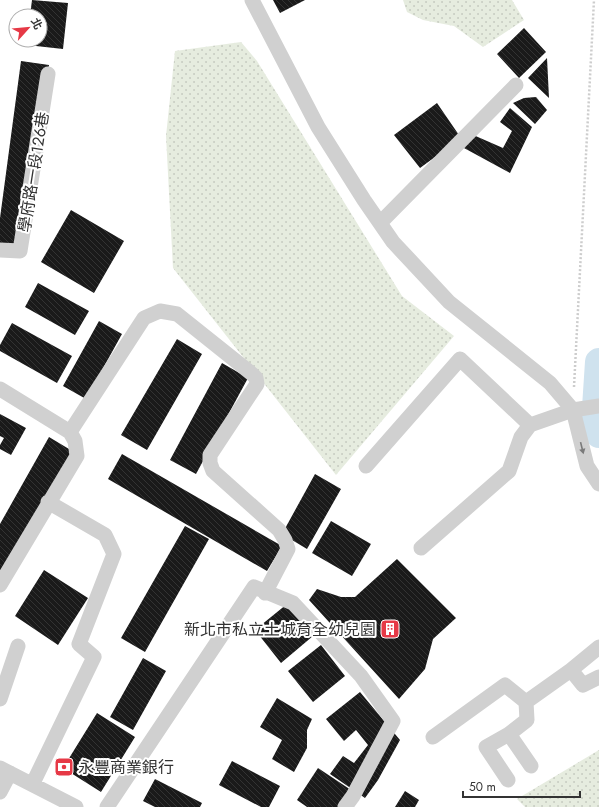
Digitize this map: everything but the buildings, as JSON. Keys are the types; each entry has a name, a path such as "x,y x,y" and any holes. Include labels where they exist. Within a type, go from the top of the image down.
{"street":[{"path":"252,0 318,127 393,242 449,302 550,383 577,410 587,466 599,484"},
{"name":"學府路一段126巷","path":"0,250 20,251 48,74"},
{"path":"380,223 516,85"},
{"path":"70,432 144,318 160,311 177,314 256,378 257,384 210,455 210,463 213,470 279,530 288,549 107,807"},
{"path":"366,466 460,359 530,425"},
{"path":"0,389 70,432 75,440 77,456 48,502 0,585"},
{"path":"421,548 509,471 521,437 530,425 577,410 599,406"},
{"path":"34,781 94,657 79,644 114,554 105,535 48,502"},
{"path":"260,590 293,603 361,676 393,721 353,796 345,807"},
{"path":"0,699 18,646"},
{"path":"526,702 571,670 599,647"},
{"path":"571,670 583,685 599,677"},
{"path":"433,737 505,685 526,702 527,720 509,734 486,747 508,780"},
{"path":"509,734 531,766"},
{"path":"0,792 5,771 76,807"}],"path":[{"path":"573,390 594,0"}],"shaded area":[{"path":"403,0 512,0 524,20 483,47 454,26 423,20 407,12"},
{"path":"241,42 257,61 402,296 454,336 336,475 173,268 166,136 175,51"},
{"path":"599,750 599,807 525,807 517,799"}],"waterway":[{"path":"599,362 595,423 599,434"}],"place":[{"name":"新北市私立土城育全幼兒園","path":"390,629"},
{"name":"永豐商業銀行","path":"64,767"}]}
